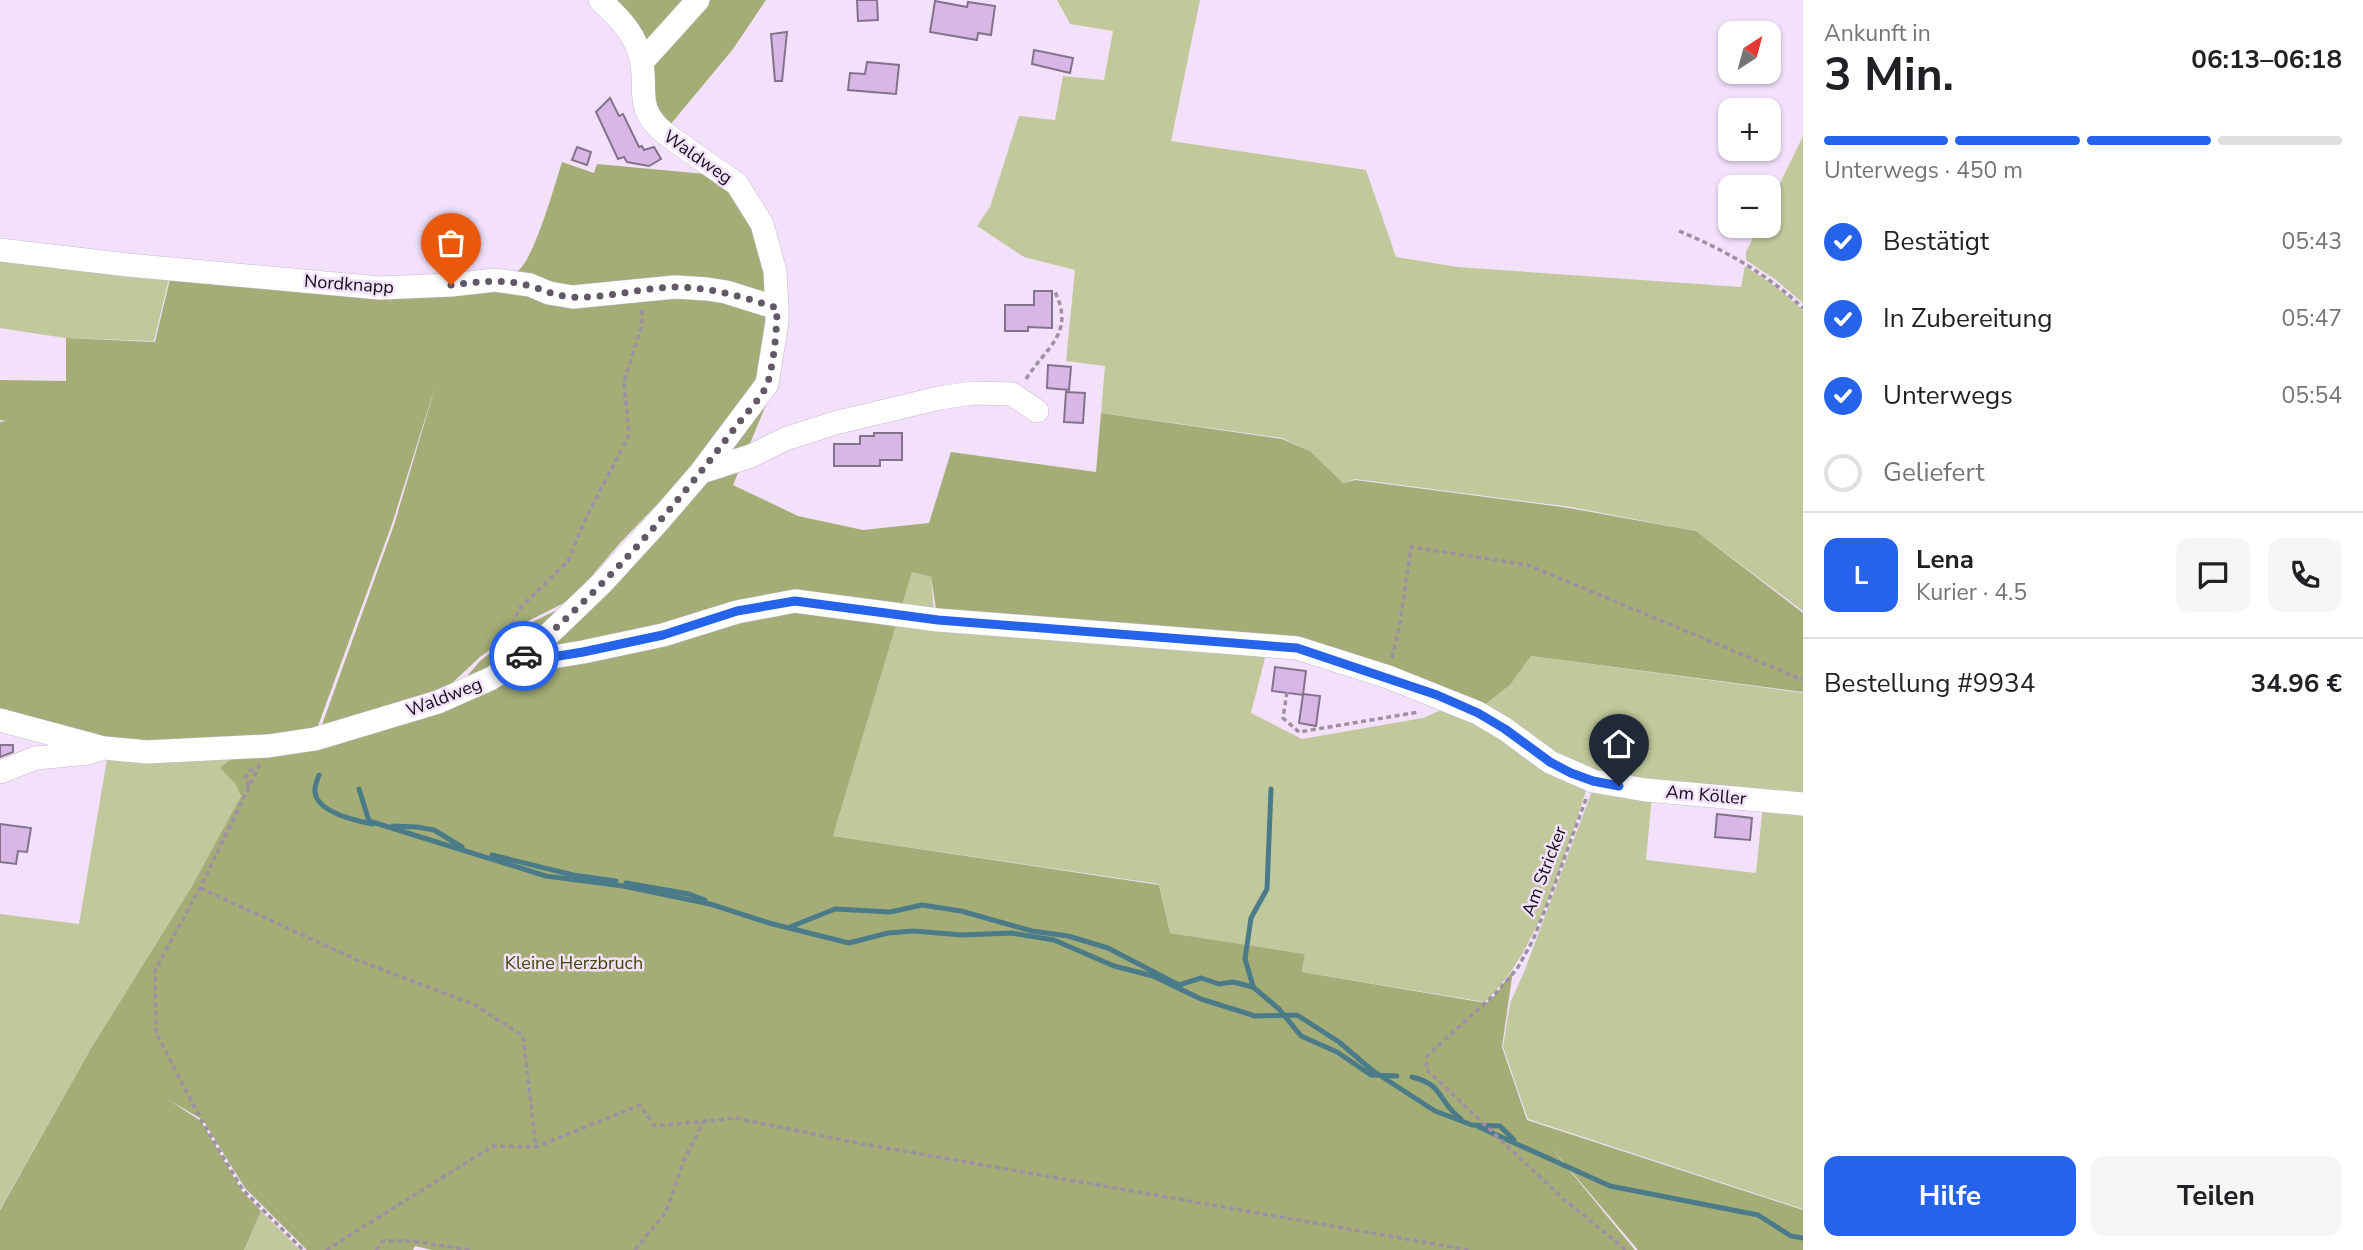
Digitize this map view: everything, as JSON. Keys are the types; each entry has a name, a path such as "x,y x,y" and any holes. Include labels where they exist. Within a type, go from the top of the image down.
{"street":[{"path":"600,0 627,28 642,62"},
{"path":"642,62 698,0"},
{"name":"Waldweg","path":"0,720 104,748 147,752 268,746 314,739 438,702 489,679 516,663 603,582 701,472 768,384 777,321 775,271 762,224 737,184 656,127 643,104 642,62"},
{"name":"Nordknapp","path":"0,250 380,288 495,280 530,285 549,293 573,297 676,287 707,289 777,308"},
{"path":"701,472 751,456 785,439 888,409 972,393 1012,394 1037,411"},
{"name":"Am Köller","path":"516,663 663,635 737,611 795,601 938,620 1297,648 1388,677 1478,713 1550,762 1593,781 1646,790 1803,804"},
{"path":"0,772 36,758 89,753 104,748"}],"path":[{"path":"1679,231 1708,243 1770,279 1803,308"},
{"path":"1012,394 1055,341 1062,328 1060,303 1054,290"},
{"path":"489,679 519,609 568,561 584,522 629,435 624,381 642,325 642,292"},
{"path":"1388,677 1401,623 1411,547 1528,565 1803,680"},
{"path":"1287,692 1283,718 1299,732 1413,714 1446,701"},
{"path":"250,786 245,779 249,771 258,768"},
{"path":"253,779 200,888 155,970 156,1033 202,1121 243,1190 303,1250"},
{"name":"Am Stricker","path":"1593,781 1549,900 1517,969 1495,994 1427,1056 1426,1069 1560,1196 1626,1250"},
{"path":"200,888 357,960 475,1005 523,1037 536,1147"},
{"path":"326,1250 494,1146 536,1147 640,1105 655,1126 736,1118 852,1142 1469,1250"},
{"path":"635,1250 666,1212 683,1162 704,1121"},
{"path":"376,1250 383,1241 411,1241 472,1250"}],"green space":[{"path":"606,0 695,0 646,51"},
{"path":"701,0 766,0 733,49 665,131 646,80 650,67"},
{"path":"1057,0 1200,0 1171,141 1366,170 1396,257 1457,267 1741,287 1745,266 1775,286 1803,310 1803,611 1696,531 1571,507 1355,479 1343,483 1310,451 1282,438 1101,413 1105,366 1066,361 1075,270 1024,257 977,226 990,207 1019,116 1055,120 1063,76 1104,80 1113,31 1070,24"},
{"path":"1803,136 1803,303 1776,280 1746,260 1746,252 1753,238 1781,238 1781,181"},
{"name":"Kleine Herzbruch","path":"562,162 594,173 597,164 716,175 758,225 771,273 774,385 733,485 798,516 863,530 929,523 951,452 1096,472 1101,413 1282,439 1310,451 1343,483 1355,480 1569,508 1696,531 1803,613 1803,692 1531,656 1510,685 1480,709 1298,643 937,615 931,577 912,572 833,836 1159,885 1170,933 1305,954 1302,972 1486,1003 1513,970 1502,1047 1527,1120 1803,1210 1803,1250 1638,1250 1548,1144 1635,1250 432,1250 415,1246 413,1250 307,1250 245,1188 203,1120 167,1099 201,1121 242,1191 261,1211 244,1250 0,1250 0,1210 90,1050 192,886 241,796 236,785 220,768 239,752 440,708 480,661 530,623 574,602 694,466 620,543 572,599 530,620 480,657 436,698 319,733 394,525 437,381 392,524 315,734 147,749 0,716 0,422 6,421 0,420 0,380 66,381 66,338 155,342 171,275 394,290 390,303 396,290 510,275 519,270 531,250"},
{"path":"0,255 170,274 154,341 65,338 0,328"},
{"path":"912,572 931,577 935,623 1268,646 1251,713 1302,739 1423,718 1448,707 1588,785 1548,900 1521,956 1485,1002 1302,972 1305,954 1170,933 1159,884 833,836"},
{"path":"1531,656 1803,693 1803,800 1592,777 1481,709 1510,685"},
{"path":"239,752 220,768 236,785 241,795 237,804 192,886 90,1050 0,1209 0,914 79,924 108,753"},
{"path":"1594,786 1652,795 1646,860 1756,873 1763,805 1803,807 1803,1209 1528,1119 1503,1047 1510,1003"},
{"path":"261,1211 300,1250 244,1250"}],"building":[{"path":"857,0 877,0 878,20 858,21"},
{"path":"935,1 967,7 968,2 995,6 991,35 978,33 977,40 930,32"},
{"path":"787,32 782,81 775,81 771,34"},
{"path":"1034,50 1073,58 1070,73 1032,64"},
{"path":"867,62 899,65 896,94 848,90 850,73 865,74"},
{"path":"610,98 619,116 623,114 639,147 642,146 644,150 654,147 661,159 649,166 627,162 624,157 618,159 596,112"},
{"path":"577,147 591,152 587,165 572,160"},
{"path":"1034,291 1052,291 1052,328 1028,327 1028,331 1005,331 1005,305 1034,305"},
{"path":"1048,365 1071,367 1069,390 1047,388"},
{"path":"1066,392 1085,393 1083,423 1064,422"},
{"path":"874,433 902,433 902,460 880,460 880,466 834,466 834,444 860,444 860,436 874,436"},
{"path":"1275,667 1306,671 1303,695 1272,691"},
{"path":"1303,694 1320,696 1316,726 1299,723"},
{"path":"0,745 13,745 13,752 0,757"},
{"path":"1717,814 1752,818 1750,840 1715,837"},
{"path":"0,824 31,828 27,852 18,851 16,864 0,862"}],"waterway":[{"path":"319,775 315,792 323,805 339,815 373,824"},
{"path":"359,789 369,821 546,876 623,886 710,904 769,923 849,943 888,933 914,931 962,935 1011,933 1054,940 1114,966 1153,976 1201,999 1255,1016 1297,1015 1339,1042 1373,1071 1435,1111 1472,1125 1500,1126 1514,1140"},
{"path":"1253,986 1245,959 1251,918 1267,889 1271,789"},
{"path":"393,826 434,830 462,847"},
{"path":"492,855 573,875 616,881"},
{"path":"626,883 689,894 705,900"},
{"path":"790,927 835,909 890,912 922,905 961,911 1032,931 1068,936 1108,948 1179,985 1201,978 1219,984 1233,982 1253,987 1279,1009 1301,1036 1337,1052 1371,1075 1397,1076"},
{"path":"1412,1077 1423,1080 1436,1089 1461,1119"},
{"path":"1479,1127 1610,1186 1758,1215 1791,1236 1803,1238"}],"way so far":[{"path":"451,285 495,280 530,285 549,293 573,297 676,287 707,289 777,308 768,384 701,472 657,523 603,582 524,656"}],"route":[{"path":"524,656 516,663 663,635 737,611 795,601 938,620 1297,648 1437,695 1478,713 1550,762 1571,773 1619,786"}]}
